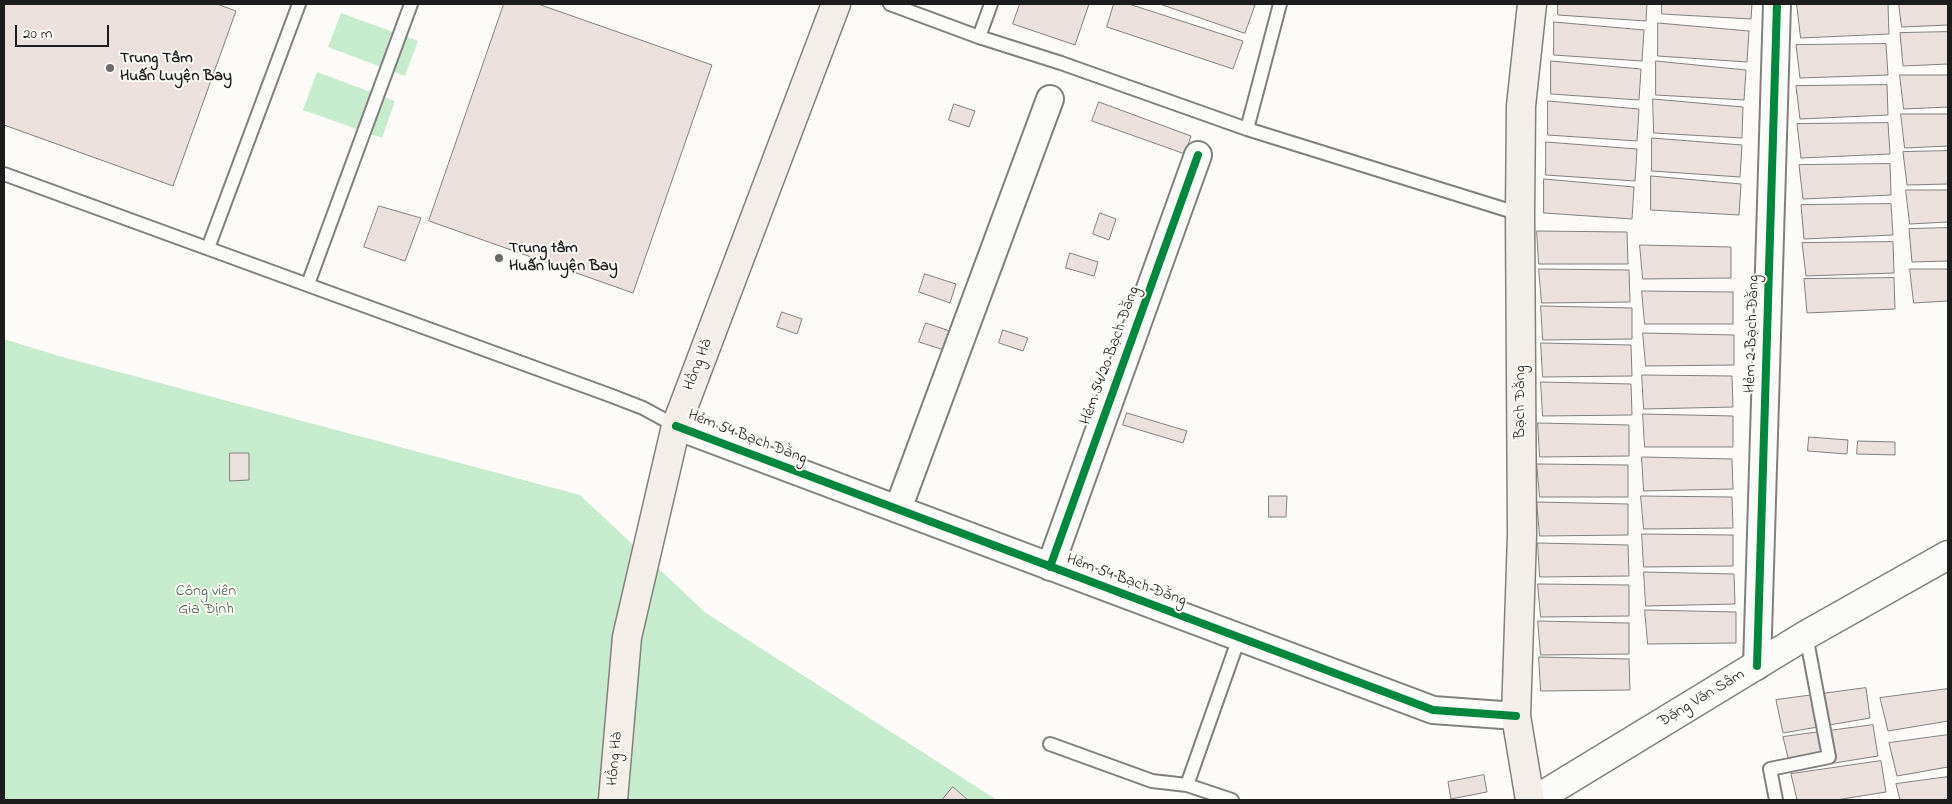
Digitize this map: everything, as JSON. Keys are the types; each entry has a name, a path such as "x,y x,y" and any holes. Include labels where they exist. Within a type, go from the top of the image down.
{"main road":[{"name":"Hồng Hà","path":"613,800 627,637 676,426 836,4"},
{"name":"Bạch Đằng","path":"1530,800 1516,716 1522,535 1521,106 1532,4"}],"street":[{"name":"Hẻm 2 Bạch Đằng","path":"1757,666 1777,4"},
{"path":"898,509 1050,99"},
{"name":"Hẻm 54/20 Bạch Đằng","path":"1050,567 1198,155"},
{"name":"Hẻm 54 Bạch Đằng","path":"676,426 1434,710 1516,716"},
{"name":"Đặng Văn Sâm","path":"1535,800 1806,635 1948,555"}],"lane":[{"path":"208,248 298,4"},
{"path":"308,284 411,4"},
{"path":"890,4 979,37 1061,63 1247,129 1520,214"},
{"path":"979,37 990,4"},
{"path":"1247,129 1280,4"},
{"path":"4,174 612,396 643,408 676,426"},
{"path":"1776,800 1770,769 1830,756 1806,635"},
{"path":"1187,785 1239,638"},
{"path":"1050,744 1152,781 1187,785 1232,800"}],"green space":[{"path":"341,13 418,41 405,76 328,47"},
{"path":"317,72 395,101 382,138 303,110"},
{"name":"Công viên Gia Định","path":"4,339 59,356 580,495 706,613 997,800 4,800"}],"building":[{"name":"Trung Tâm Huấn Luyện Bay","path":"4,4 217,4 236,11 173,186 4,125"},
{"path":"504,4 538,4 712,65 633,293 429,221"},
{"path":"1020,4 1089,4 1075,45 1013,24"},
{"path":"1114,4 1129,4 1243,41 1233,69 1107,27"},
{"path":"1160,4 1250,4 1255,5 1245,33"},
{"path":"1558,4 1647,4 1646,21 1558,15"},
{"path":"1662,4 1752,4 1751,19 1662,14"},
{"path":"1797,4 1888,4 1889,34 1801,38"},
{"path":"1899,4 1948,4 1948,25 1902,27"},
{"path":"1554,22 1644,30 1642,61 1554,55"},
{"path":"1658,23 1749,31 1747,62 1658,56"},
{"path":"1948,32 1948,64 1903,66 1900,33"},
{"path":"1886,44 1888,75 1800,78 1796,45"},
{"path":"1551,61 1641,69 1639,100 1551,94"},
{"path":"1656,61 1746,70 1744,100 1656,95"},
{"path":"1900,75 1948,75 1948,107 1904,109"},
{"path":"1887,85 1888,115 1800,119 1796,86"},
{"path":"1653,99 1743,107 1742,138 1654,133"},
{"path":"1548,101 1639,109 1637,141 1548,135"},
{"path":"1099,102 1191,136 1185,154 1092,121"},
{"path":"954,104 975,111 969,127 949,120"},
{"path":"1901,114 1948,114 1948,146 1905,148"},
{"path":"1888,123 1890,154 1801,158 1797,124"},
{"path":"1652,138 1742,145 1740,177 1652,171"},
{"path":"1546,142 1637,149 1635,181 1546,175"},
{"path":"1948,151 1948,184 1907,185 1903,152"},
{"path":"1890,164 1891,195 1803,199 1799,165"},
{"path":"1651,176 1741,184 1739,215 1651,210"},
{"path":"1544,179 1634,187 1632,219 1544,213"},
{"path":"1906,190 1948,190 1948,222 1910,224"},
{"path":"1891,204 1893,235 1804,239 1801,205"},
{"path":"379,206 421,218 405,261 364,247"},
{"path":"1100,213 1116,219 1109,240 1093,234"},
{"path":"1948,228 1948,261 1912,262 1909,229"},
{"path":"1537,231 1627,232 1628,264 1539,264"},
{"path":"1893,242 1894,273 1806,276 1802,243"},
{"path":"1640,245 1731,247 1731,278 1643,279"},
{"path":"1070,253 1098,262 1094,276 1066,268"},
{"path":"1539,269 1629,270 1630,302 1542,303"},
{"path":"1910,269 1948,269 1948,301 1914,303"},
{"path":"925,274 956,284 950,303 919,292"},
{"path":"1894,278 1895,309 1807,313 1804,279"},
{"path":"1642,291 1733,292 1733,324 1645,324"},
{"path":"1541,306 1632,308 1632,339 1543,340"},
{"path":"782,312 802,319 797,334 777,327"},
{"path":"926,323 950,331 944,350 919,342"},
{"path":"1003,330 1028,338 1023,351 999,343"},
{"path":"1643,333 1734,335 1734,365 1646,366"},
{"path":"1541,343 1631,345 1632,376 1543,377"},
{"path":"1642,375 1732,376 1733,407 1644,409"},
{"path":"1541,382 1631,384 1632,415 1543,416"},
{"path":"1127,413 1187,431 1183,443 1123,425"},
{"path":"1643,414 1733,416 1733,447 1645,447"},
{"path":"1538,423 1629,425 1629,456 1540,457"},
{"path":"1809,437 1848,440 1847,454 1808,451"},
{"path":"1858,441 1895,442 1895,455 1857,454"},
{"path":"230,453 249,453 249,480 230,481"},
{"path":"1642,457 1732,459 1733,489 1644,491"},
{"path":"1537,464 1628,465 1628,497 1540,497"},
{"path":"1269,496 1287,496 1286,517 1269,517"},
{"path":"1641,496 1732,497 1733,528 1644,529"},
{"path":"1537,502 1628,504 1628,535 1540,536"},
{"path":"1642,534 1733,535 1733,566 1644,567"},
{"path":"1538,543 1628,545 1629,576 1540,577"},
{"path":"1644,572 1734,574 1735,604 1646,606"},
{"path":"1538,584 1629,585 1629,616 1541,617"},
{"path":"1645,610 1736,612 1736,643 1648,644"},
{"path":"1538,621 1629,623 1629,654 1541,655"},
{"path":"1539,657 1629,659 1630,690 1541,691"},
{"path":"1866,688 1870,718 1783,733 1776,700"},
{"path":"1948,689 1948,721 1888,731 1880,698"},
{"path":"1873,725 1878,756 1791,770 1783,737"},
{"path":"1948,735 1948,767 1897,776 1889,743"},
{"path":"1881,761 1886,792 1836,800 1797,800 1791,774"},
{"path":"1484,775 1487,792 1451,799 1448,782"},
{"path":"1948,777 1948,800 1900,800 1896,784"},
{"path":"953,787 968,800 942,800"}],"cycle path":[{"path":"1757,666 1777,4"},
{"path":"1050,567 1198,155"},
{"path":"676,426 1433,710 1516,716"}],"place":[{"name":"Trung Tâm Huấn Luyện Bay","path":"110,68"},
{"name":"Trung tâm Huấn luyện Bay","path":"499,258"}]}
